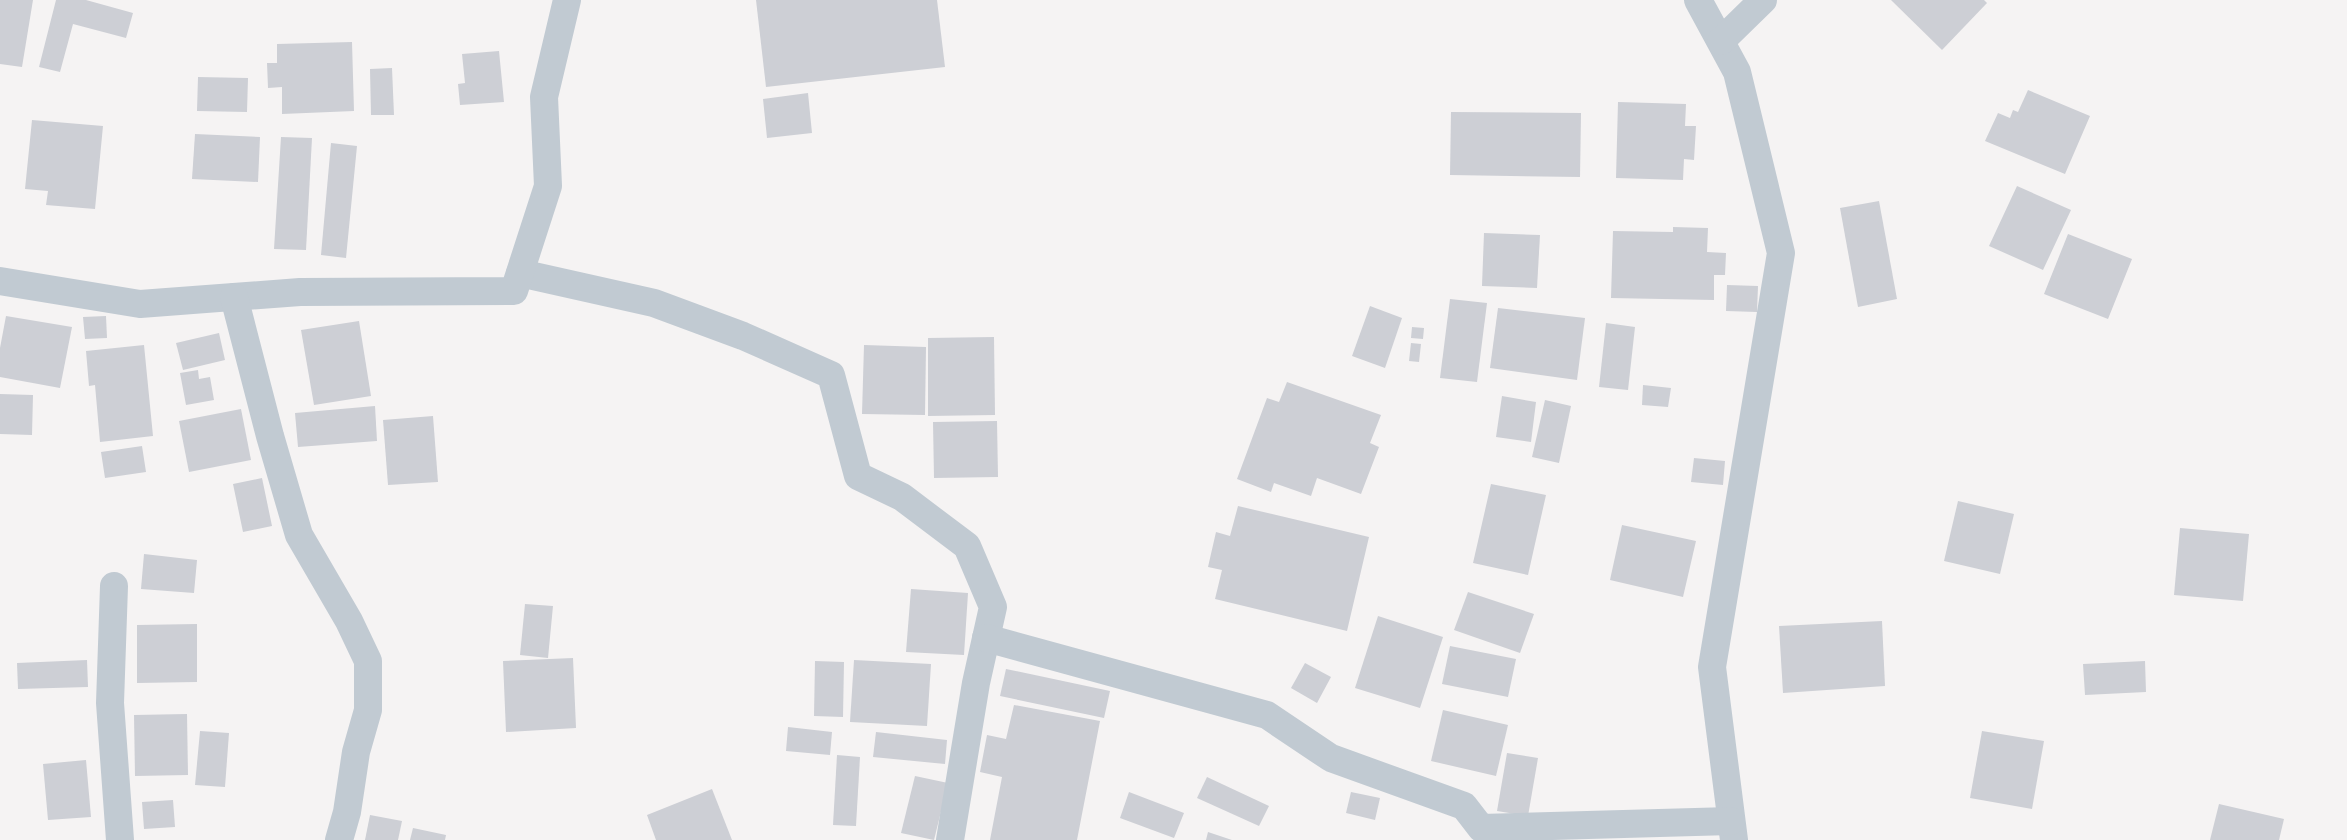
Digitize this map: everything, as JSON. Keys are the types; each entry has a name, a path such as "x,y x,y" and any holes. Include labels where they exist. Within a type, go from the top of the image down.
{"street":[{"path":"0,281 140,304 300,292 514,291 548,186 544,97 567,0"},
{"path":"986,638 1267,715 1331,758 1464,806 1481,828 1732,831 1712,667 1781,253 1738,72 1698,0"},
{"path":"1721,41 1763,0"},
{"path":"520,273 654,303 743,336 830,375 858,476 902,497 967,546 992,607 976,683 950,840"},
{"path":"234,297 270,436 299,536 349,622 368,661 368,710 356,752 346,812 339,840"},
{"path":"114,586 110,703 120,840"}],"building":[{"path":"0,0 33,0 22,67 0,64"},
{"path":"56,0 86,0 133,13 126,38 73,24 60,72 39,67"},
{"path":"756,0 937,0 945,67 766,87"},
{"path":"1891,0 1984,0 1987,3 1942,50"},
{"path":"352,42 354,111 282,114 282,87 268,88 267,63 277,63 277,44"},
{"path":"499,51 504,102 460,105 458,84 465,83 462,54"},
{"path":"392,68 394,115 371,115 370,69"},
{"path":"198,77 248,78 247,112 197,111"},
{"path":"2028,90 2090,116 2065,174 1985,141 1998,113 2010,118 2013,110 2018,112"},
{"path":"808,93 812,133 767,138 763,99"},
{"path":"1618,102 1686,104 1685,126 1696,126 1694,160 1684,159 1683,180 1616,178"},
{"path":"1451,112 1581,113 1580,177 1450,175"},
{"path":"32,120 103,126 95,209 46,205 48,191 25,189"},
{"path":"195,134 260,137 258,182 192,179"},
{"path":"281,137 312,138 306,250 274,249"},
{"path":"331,143 357,146 346,258 321,255"},
{"path":"2017,186 2071,210 2043,270 1989,246"},
{"path":"1879,201 1897,299 1858,307 1840,208"},
{"path":"1673,227 1708,228 1707,252 1726,253 1725,275 1714,275 1714,300 1611,298 1613,231 1673,232"},
{"path":"1484,233 1540,235 1537,288 1482,286"},
{"path":"2068,234 2132,259 2108,319 2044,294"},
{"path":"1727,285 1758,286 1757,312 1726,311"},
{"path":"1450,299 1487,303 1477,382 1440,378"},
{"path":"1370,306 1402,318 1385,368 1352,356"},
{"path":"1498,308 1585,318 1577,380 1490,368"},
{"path":"6,316 72,327 60,388 0,377 0,348"},
{"path":"106,316 107,338 85,339 83,317"},
{"path":"359,321 371,396 314,405 301,330"},
{"path":"1606,323 1635,327 1628,390 1599,387"},
{"path":"1412,327 1424,328 1423,339 1411,338"},
{"path":"219,333 225,360 183,370 176,343"},
{"path":"994,337 995,415 928,416 928,338"},
{"path":"1411,343 1421,344 1419,362 1409,361"},
{"path":"144,345 153,436 100,442 95,385 89,386 86,351"},
{"path":"864,345 926,347 925,415 862,414"},
{"path":"198,370 199,379 210,377 214,400 186,405 180,373"},
{"path":"1287,382 1381,415 1370,443 1379,447 1361,494 1317,478 1311,496 1274,483 1271,492 1237,479 1267,398 1279,402"},
{"path":"1643,385 1671,388 1668,407 1642,405"},
{"path":"0,394 33,395 32,435 0,434"},
{"path":"1502,396 1536,402 1531,442 1496,437"},
{"path":"1545,400 1571,406 1559,463 1532,457"},
{"path":"375,406 377,441 298,447 295,413"},
{"path":"241,409 251,460 189,472 179,421"},
{"path":"433,416 438,482 388,485 383,420"},
{"path":"997,421 998,477 934,478 933,422"},
{"path":"142,446 146,472 105,478 101,452"},
{"path":"1694,458 1725,461 1723,485 1691,482"},
{"path":"262,478 272,526 243,532 233,484"},
{"path":"1491,484 1546,495 1528,575 1473,563"},
{"path":"1958,501 2014,514 2000,574 1944,561"},
{"path":"1238,506 1369,537 1347,631 1215,599 1222,570 1208,567 1216,532 1230,536"},
{"path":"1622,525 1696,541 1683,597 1610,580"},
{"path":"2180,528 2249,534 2243,601 2174,595"},
{"path":"144,554 197,560 194,593 141,589"},
{"path":"911,589 968,593 964,655 906,652"},
{"path":"1468,592 1534,614 1520,653 1454,630"},
{"path":"525,604 553,606 548,658 520,655"},
{"path":"1378,616 1443,637 1420,708 1355,688"},
{"path":"1882,621 1885,686 1783,693 1779,626"},
{"path":"197,624 197,682 137,683 137,625"},
{"path":"1450,646 1516,659 1508,697 1442,684"},
{"path":"573,658 576,728 506,732 503,661"},
{"path":"87,660 88,687 18,689 17,663"},
{"path":"854,660 931,664 927,726 850,722"},
{"path":"815,661 844,662 843,717 814,716"},
{"path":"2145,661 2146,692 2085,695 2083,664"},
{"path":"1305,663 1331,677 1317,703 1291,688"},
{"path":"1006,669 1110,691 1104,718 1000,696"},
{"path":"1014,705 1100,721 1077,840 990,840 1002,777 980,772 987,735 1006,739"},
{"path":"1443,710 1508,725 1496,776 1431,761"},
{"path":"187,714 188,775 135,776 134,715"},
{"path":"788,727 832,732 830,755 786,751"},
{"path":"200,731 229,733 225,787 195,785"},
{"path":"1982,731 2044,741 2032,809 1970,798"},
{"path":"876,732 947,740 945,764 873,757"},
{"path":"1507,753 1538,758 1528,816 1497,811"},
{"path":"837,755 860,757 856,826 833,825"},
{"path":"86,760 91,817 48,820 43,764"},
{"path":"915,776 948,783 934,840 901,833"},
{"path":"1207,777 1269,806 1259,826 1197,798"},
{"path":"712,789 732,840 656,840 647,815"},
{"path":"1129,792 1184,813 1174,838 1120,818"},
{"path":"1351,792 1380,798 1375,820 1346,813"},
{"path":"173,800 175,827 144,829 142,802"},
{"path":"2219,804 2284,819 2279,840 2210,840"},
{"path":"370,815 402,821 398,840 365,840"},
{"path":"413,828 446,835 445,840 410,840"},
{"path":"1208,832 1232,840 1206,840"}]}
